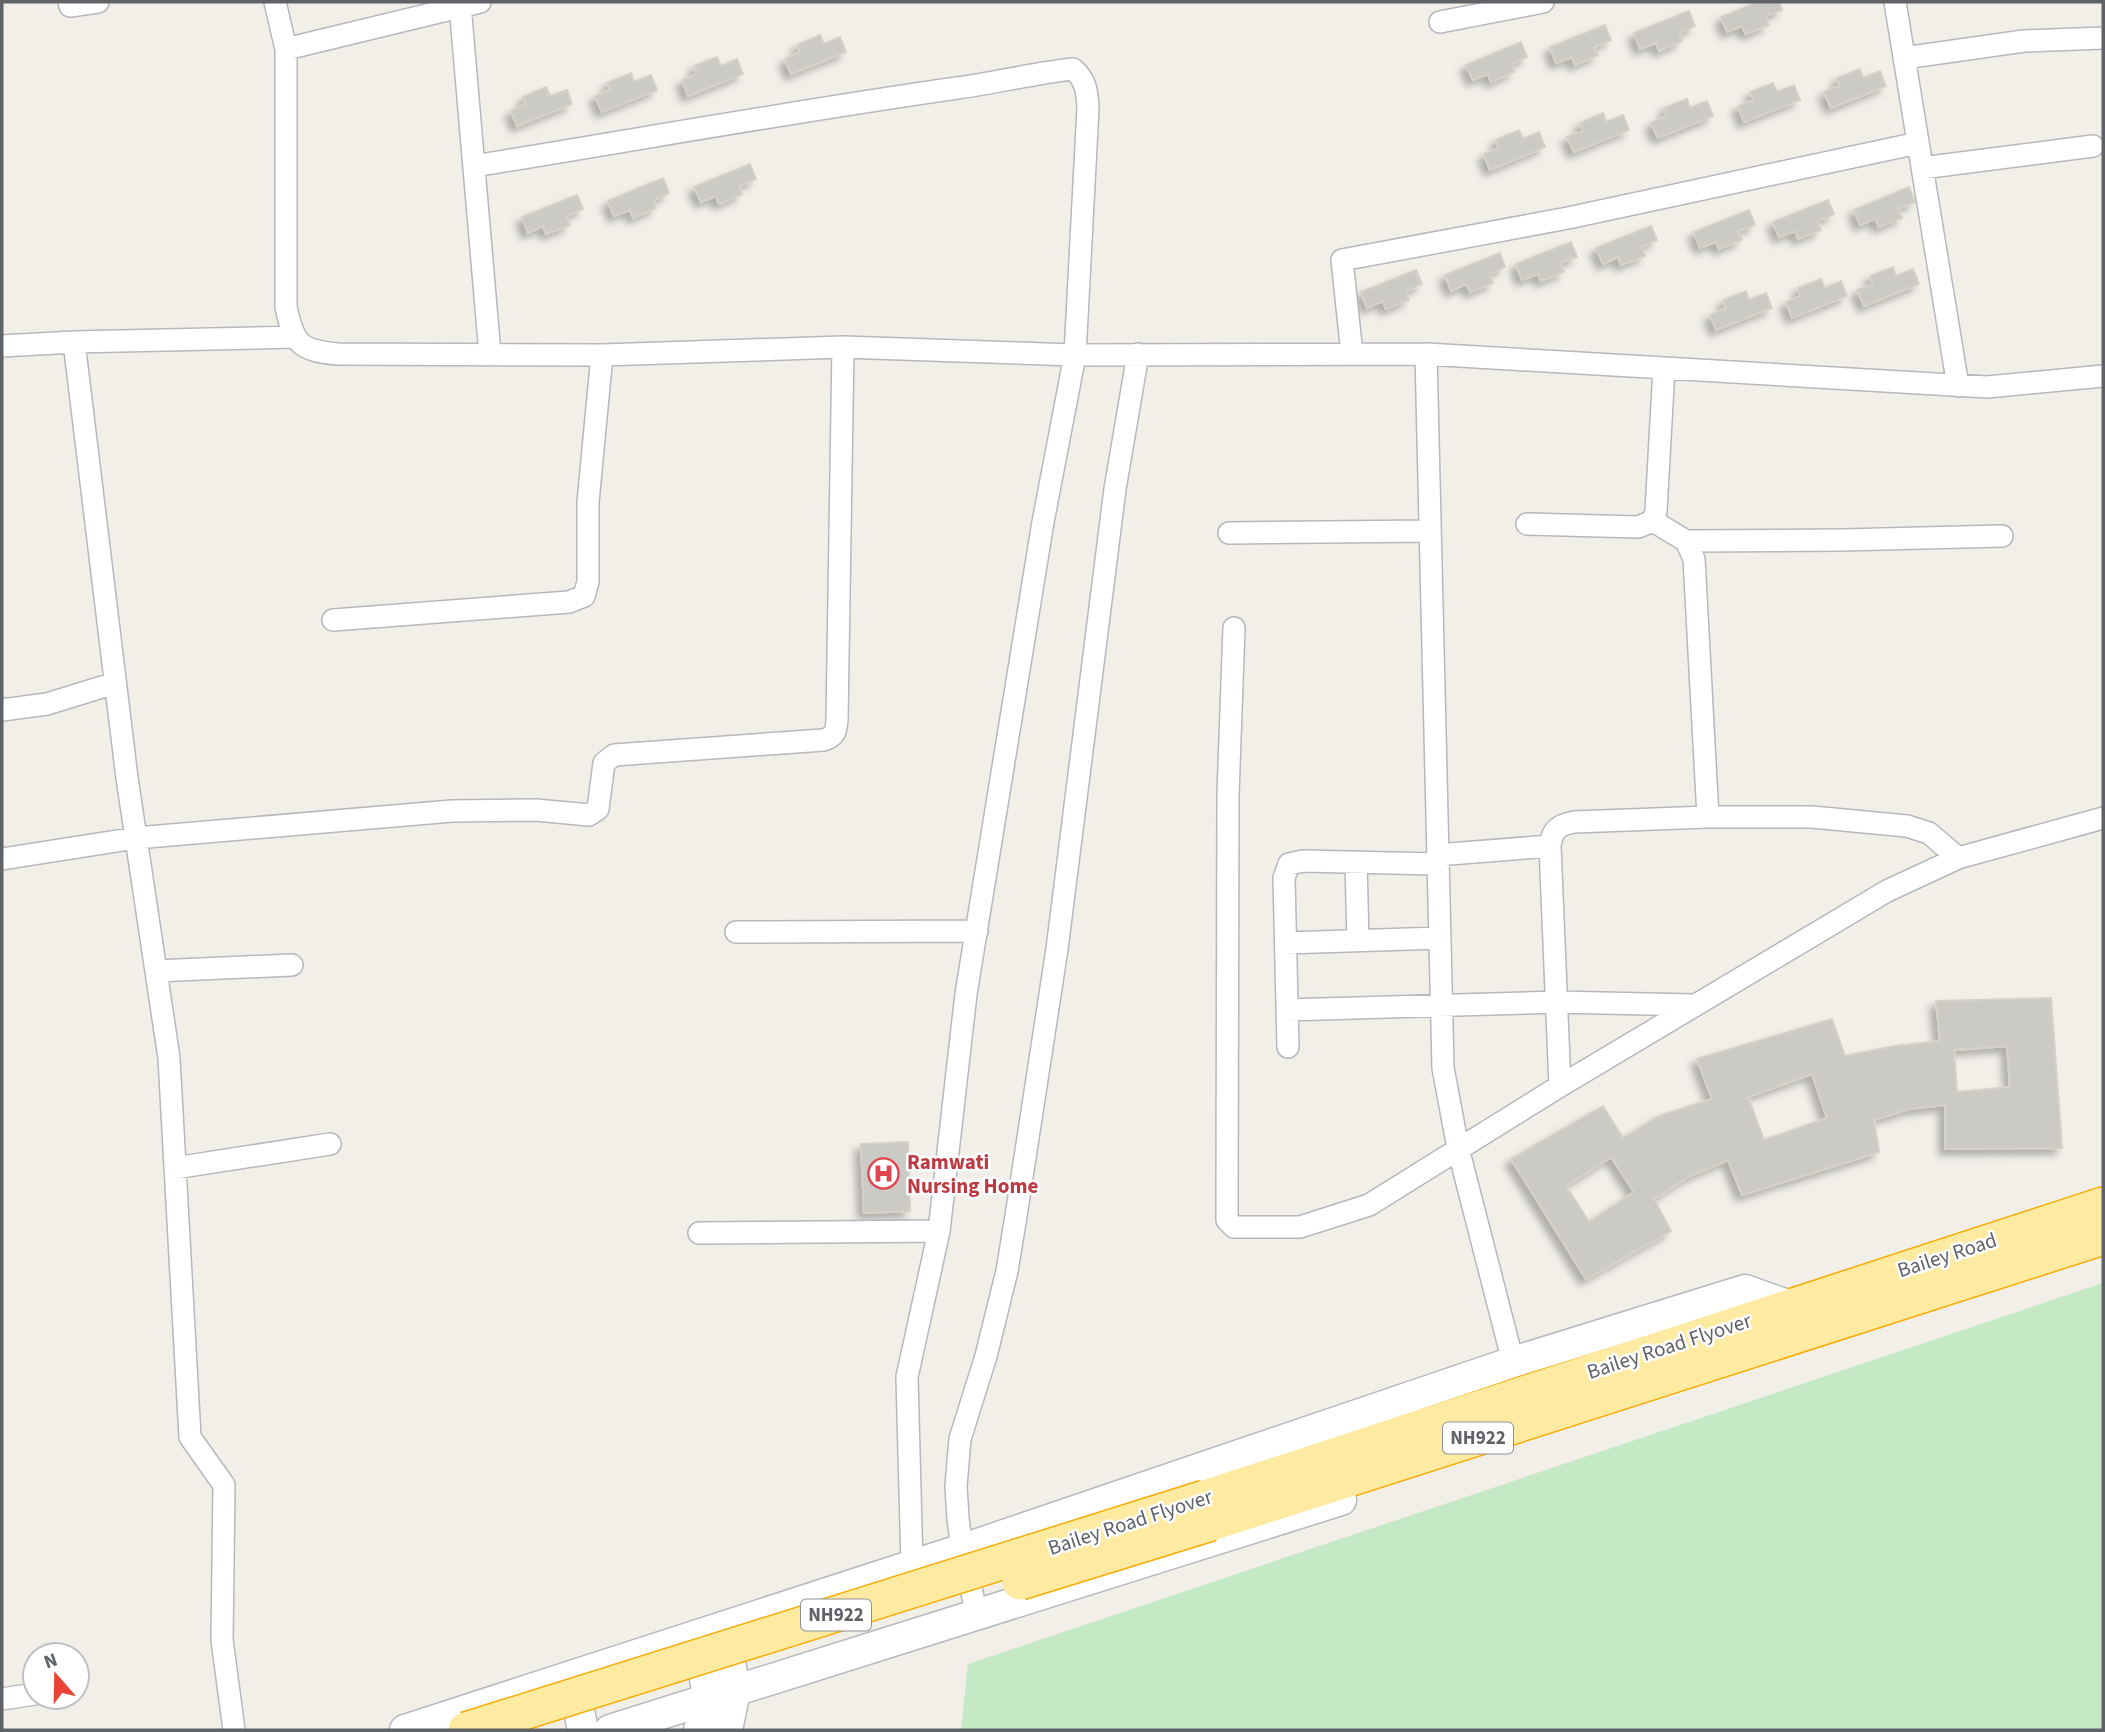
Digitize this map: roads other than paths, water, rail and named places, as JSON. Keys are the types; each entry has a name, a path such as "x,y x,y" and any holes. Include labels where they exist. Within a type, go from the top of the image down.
{"highway":[{"name":"Bailey Road","path":"1799,1319 2103,1205"},
{"name":"Bailey Road","path":"1799,1319 2103,1237"},
{"name":"Bailey Road Flyover","path":"540,1730 1799,1319"},
{"name":"Bailey Road Flyover","path":"466,1730 1208,1511"}],"main road":[{"path":"405,1730 912,1566 1513,1362 1745,1290 1799,1319 1791,1353 1252,1529 611,1730"},
{"path":"826,1594 847,1657"},
{"path":"710,1632 727,1730"},
{"path":"572,1676 583,1730"},
{"path":"699,1730 722,1695"}],"street":[{"path":"69,2 70,6 98,2"},
{"path":"275,2 286,49 286,307 290,324 305,349 337,354 602,355 843,346 1075,355 1426,354 1986,387 2103,376"},
{"path":"1440,22 1543,2"},
{"path":"1895,2 1958,386"},
{"path":"286,49 470,3 474,166 490,354"},
{"path":"1904,58 2024,41 2103,38"},
{"path":"474,166 1073,69 1080,75 1086,87 1088,107 1075,355 1043,522 966,994 939,1231 907,1377 912,1566"},
{"path":"1352,354 1342,260 1568,218 1918,143"},
{"path":"1922,168 2093,146"},
{"path":"2,346 296,337"},
{"path":"74,342 136,838 169,1058 190,1437 224,1485 222,1640 234,1730"},
{"path":"2,859 136,838 452,811 536,810 589,815 598,808 604,763 614,755 823,740 831,737 836,731 837,720 843,346"},
{"path":"977,1615 962,1549 956,1486 960,1439 986,1356 1007,1271 1057,948 1115,489 1138,354"},
{"path":"1426,354 1443,1068 1458,1148 1513,1362"},
{"path":"334,620 569,601 584,596 588,582 588,502 602,355"},
{"path":"1653,522 1656,511 1664,368"},
{"path":"1527,524 1638,527 1653,522 1686,541 2002,536"},
{"path":"1228,533 1430,531"},
{"path":"1686,541 1693,559 1708,817"},
{"path":"1234,628 1228,808 1227,1220 1234,1227 1300,1227 1369,1205 1560,1086 1887,891 1958,858 2103,818"},
{"path":"2,710 47,704 116,683"},
{"path":"1560,1086 1550,846 1551,837 1558,827 1574,822 1708,817 1812,817 1907,826 1929,833 1958,858"},
{"path":"1288,1047 1284,878 1289,864 1303,861 1437,859 1550,846"},
{"path":"1356,862 1358,940"},
{"path":"736,932 977,931"},
{"path":"1286,943 1439,938"},
{"path":"156,971 292,965"},
{"path":"1287,1010 1556,1002 1695,1005"},
{"path":"175,1168 330,1144"},
{"path":"699,1233 939,1231"},
{"path":"2,1699 21,1696"}],"place":[{"name":"Ramwati Nursing Home","path":"884,1174"}]}
